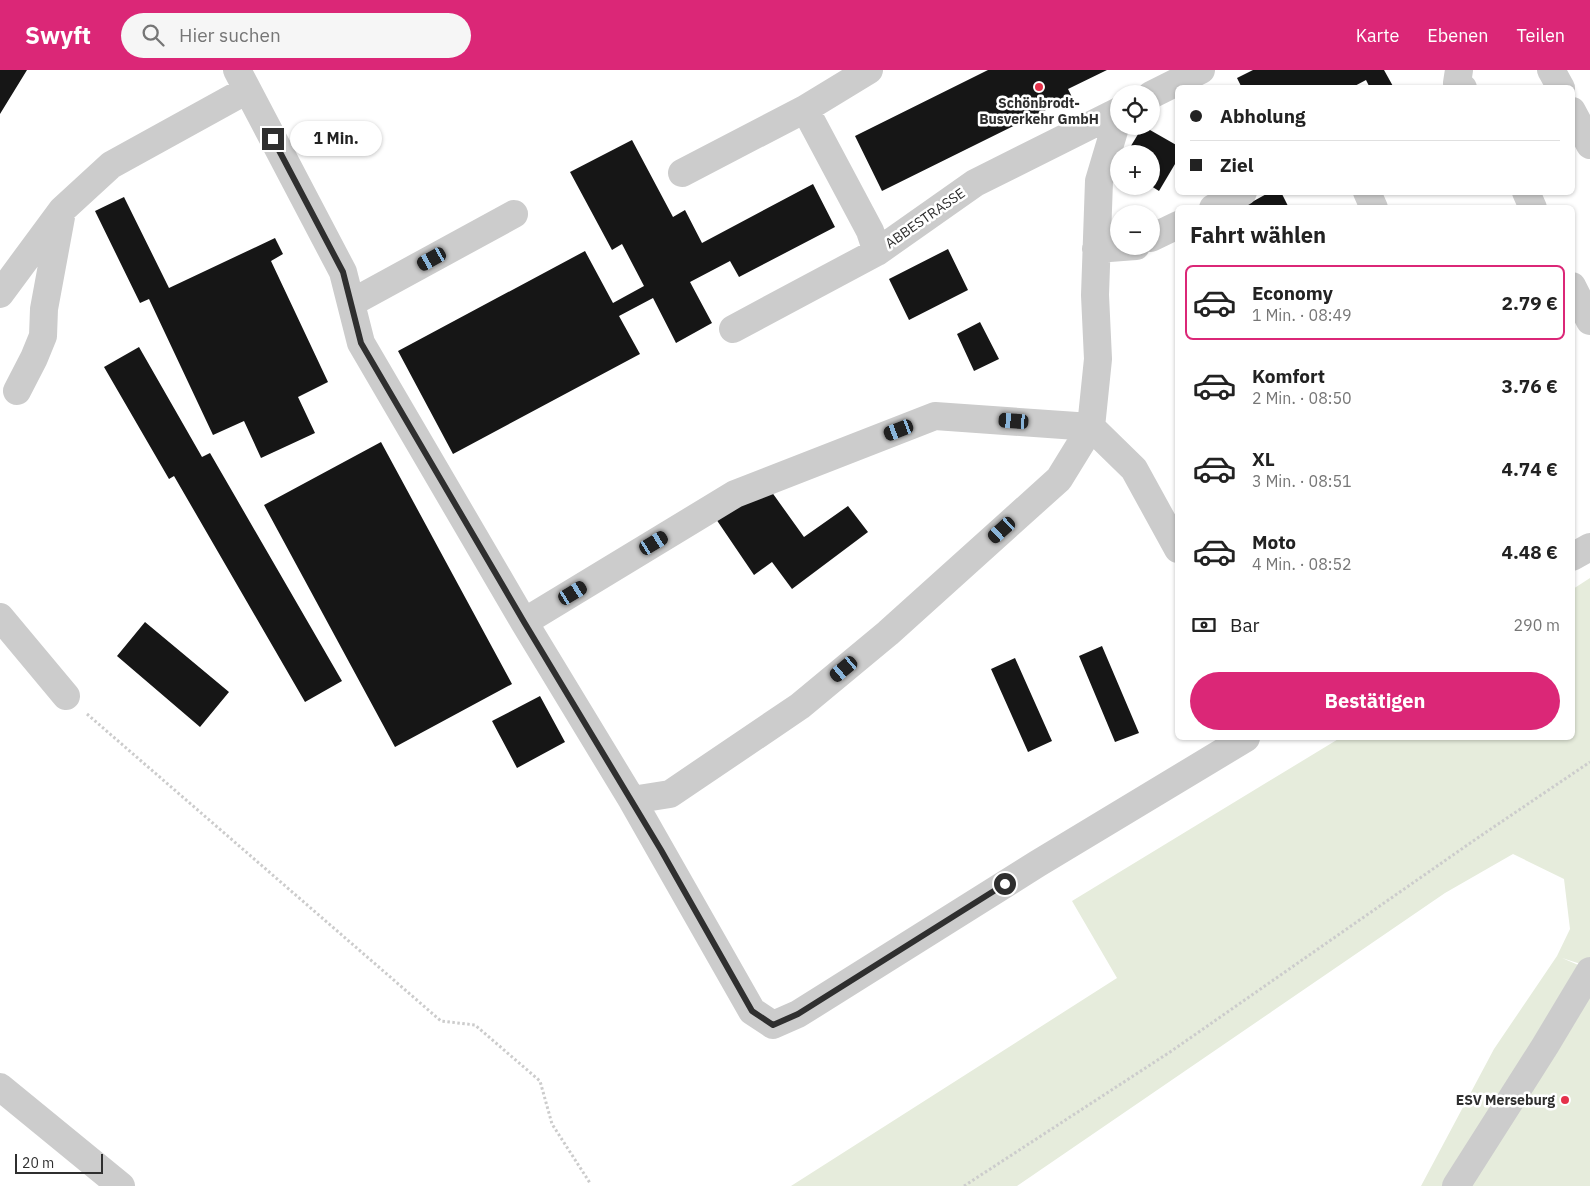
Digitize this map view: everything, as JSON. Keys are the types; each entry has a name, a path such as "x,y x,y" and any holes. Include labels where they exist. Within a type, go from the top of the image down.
{"street":[{"path":"682,173 805,109 869,70"},
{"path":"1160,90 1201,70"},
{"path":"1551,70 1558,85"},
{"path":"0,294 62,210 111,165 242,80 343,272 361,343 524,622 632,800 752,1011 773,1025 798,1014 1036,864 1243,740"},
{"path":"805,109 870,231 877,252"},
{"path":"1580,116 1590,146"},
{"name":"ABBESTRASSE","path":"734,329 877,252 975,183 1110,117"},
{"path":"632,800 670,794 800,706 888,632 1059,479 1092,427 1098,359 1095,295 1098,181 1112,135"},
{"path":"1218,205 1237,195"},
{"path":"17,391 43,336 44,309 62,210"},
{"path":"351,303 514,214"},
{"path":"1160,234 1175,226"},
{"path":"1096,249 1110,248"},
{"path":"1575,292 1590,321"},
{"path":"524,622 735,494 935,416 1092,427 1134,469 1175,544"},
{"path":"1575,555 1590,547"},
{"path":"0,617 66,696"},
{"path":"1456,1186 1590,971"},
{"path":"0,1087 121,1186"}],"path":[{"path":"66,696 441,1021 475,1025 540,1081 552,1124 590,1183"},
{"path":"964,1186 1170,1052 1590,762"}],"green space":[{"path":"1590,578 1590,967 1562,958 1590,970 1590,1186 1421,1186 1494,1049 1557,956 1570,929 1564,879 1513,854 1445,893 1017,1186 791,1186 1117,978 1072,901 1337,740 1575,740 1575,588"}],"building":[{"path":"0,70 27,70 0,114"},
{"path":"988,70 1107,70 1068,89 1072,97 882,191 855,136"},
{"path":"1253,70 1384,70 1392,85 1368,85 1366,80 1357,85 1240,85 1237,78"},
{"path":"1138,135 1159,135 1175,144 1175,164 1160,189 1160,145 1131,145"},
{"path":"632,140 673,217 685,210 702,243 813,184 835,227 739,277 730,261 690,282 712,323 676,343 653,298 619,316 640,354 453,454 398,351 585,251 613,303 644,286 622,244 612,250 570,172"},
{"path":"1265,195 1282,195 1288,205 1246,205"},
{"path":"124,197 169,288 275,238 283,254 271,261 328,382 298,397 315,433 261,458 244,421 213,435 149,299 140,303 95,211"},
{"path":"948,249 968,290 909,320 889,279"},
{"path":"980,322 999,359 974,371 957,334"},
{"path":"139,347 202,457 210,453 342,681 305,702 174,476 169,479 104,367"},
{"path":"381,442 512,684 395,747 264,505"},
{"path":"766,484 804,537 848,506 868,532 792,589 772,562 754,575 716,519"},
{"path":"145,622 229,692 200,727 117,656"},
{"path":"1102,646 1139,733 1115,742 1079,656"},
{"path":"1015,658 1052,741 1028,752 991,669"},
{"path":"540,696 565,742 517,768 492,721"}],"place":[{"name":"Schönbrodt- Busverkehr GmbH","path":"1039,87"},
{"name":"ESV Merseburg","path":"1565,1100"}],"route":[{"path":"273,139 343,272 361,343 524,622 632,800 752,1011 773,1025 798,1014 1005,884"}]}
